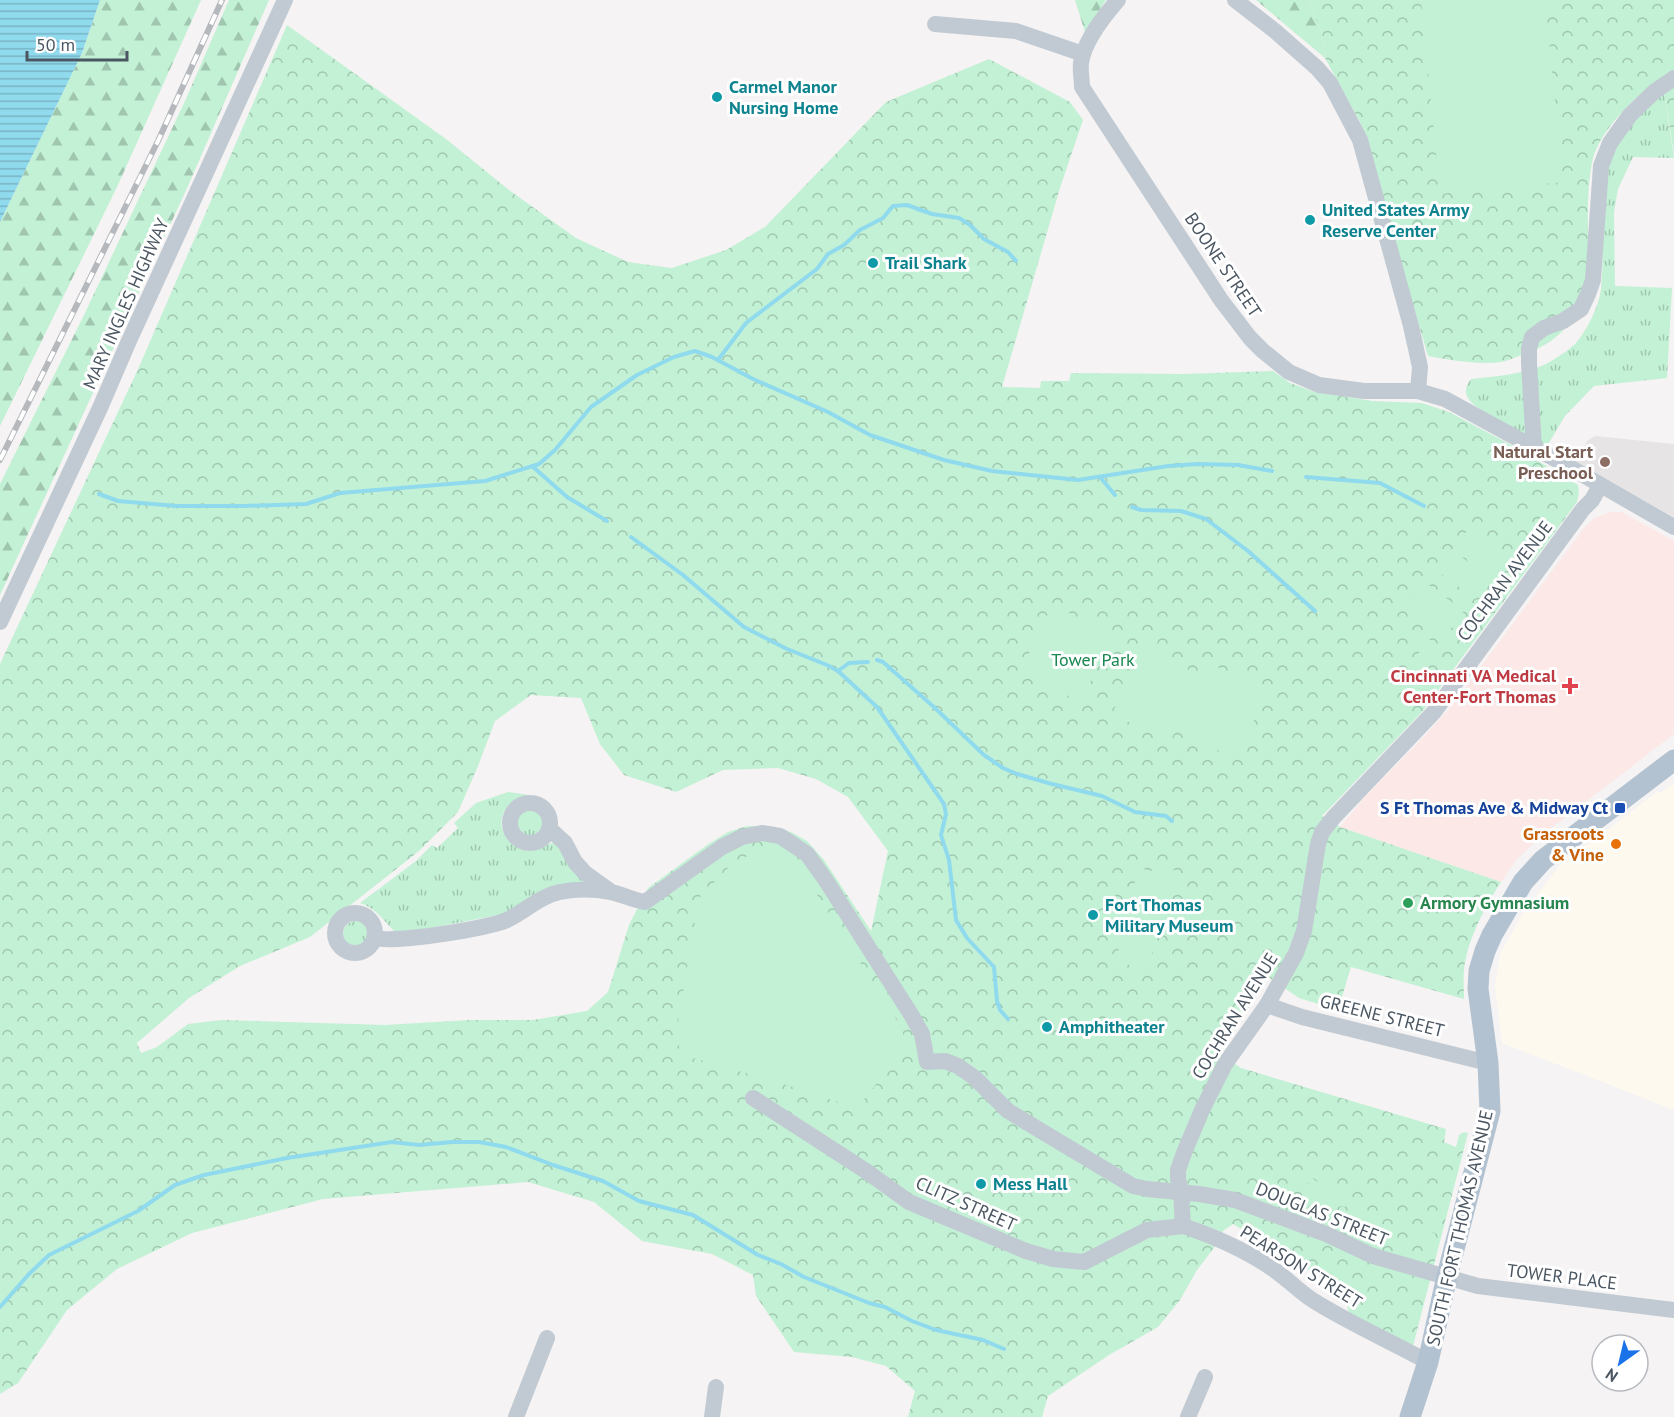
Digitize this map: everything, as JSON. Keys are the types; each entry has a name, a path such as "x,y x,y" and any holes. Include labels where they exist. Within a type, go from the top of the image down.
{"main road":[{"name":"SOUTH FORT THOMAS AVENUE","path":"1410,1417 1428,1362 1447,1276 1490,1111 1488,1063 1480,1011 1479,971 1492,935 1532,871 1556,848 1674,760"}],"street":[{"name":"MARY INGLES HIGHWAY","path":"0,622 285,0"},
{"path":"935,24 1016,31 1083,54 1101,19 1118,0"},
{"path":"1235,0 1317,68 1330,83 1360,140 1411,326 1420,367 1418,392"},
{"name":"BOONE STREET","path":"1083,54 1082,87 1090,102 1235,320 1263,351 1289,372 1319,385 1364,391 1418,392 1445,399 1674,527"},
{"path":"1534,449 1529,363 1532,338 1544,328 1563,321 1581,309 1593,280 1601,166 1610,143 1630,115 1655,91 1674,78"},
{"name":"COCHRAN AVENUE","path":"1181,1191 1178,1170 1202,1110 1225,1064 1267,1005 1296,953 1302,936 1322,832 1434,712 1583,509 1592,500 1600,486"},
{"path":"548,833 554,832 565,843 575,862 585,873 612,892 630,900 645,902 722,847 742,837 762,833 780,836 807,854 825,879 912,1016 922,1034 927,1062 945,1061 958,1066 975,1078 1008,1111 1133,1186 1181,1191 1183,1227"},
{"path":"375,938 393,940 480,928 509,919 559,892 592,890 612,892"},
{"name":"GREENE STREET","path":"1267,1005 1302,1017 1488,1063"},
{"name":"CLITZ STREET","path":"753,1098 866,1171 909,1202 1026,1251 1053,1259 1084,1262 1147,1230 1183,1227"},
{"name":"DOUGLAS STREET","path":"1181,1191 1235,1200 1326,1234 1373,1256 1447,1276"},
{"name":"PEARSON STREET","path":"1183,1227 1212,1236 1237,1248 1270,1267 1312,1300 1360,1328 1428,1362"},
{"name":"TOWER PLACE","path":"1447,1276 1478,1286 1674,1310"},
{"path":"516,1417 547,1338"},
{"path":"1188,1417 1205,1377"},
{"path":"712,1417 716,1387"}],"shaded area":[{"path":"1595,436 1674,444 1674,517 1576,462 1587,441"},
{"name":"Cincinnati VA Medical Center-Fort Thomas","path":"1610,512 1622,512 1674,541 1674,734 1545,833 1516,860 1501,882 1340,827 1365,797 1450,708 1584,528 1594,518"},
{"path":"1674,783 1674,1110 1502,1043 1495,986 1500,954 1521,916 1559,866 1577,850 1596,839 1654,794"}],"green space":[{"path":"100,0 201,0 117,187 0,426 0,222 82,53"},
{"path":"229,0 269,0 188,186 0,595 0,484 83,317 185,101"},
{"path":"1075,0 1106,0 1085,32"},
{"path":"1256,0 1308,0 1322,33 1325,58"},
{"path":"1308,0 1674,0 1674,154 1660,80 1620,114 1597,147 1589,185 1588,267 1583,298 1570,323 1550,342 1501,362 1473,362 1428,356 1360,122 1325,58 1322,33"},
{"path":"1421,0 1545,0 1563,182 1440,194"},
{"name":"Tower Park","path":"287,25 446,139 509,190 576,238 628,262 672,268 726,250 765,227 886,102 989,59 1070,102 1083,120 1060,188 1002,387 1040,388 1041,381 1069,381 1071,373 1184,374 1273,371 1290,383 1315,392 1372,401 1422,403 1449,412 1513,446 1578,485 1577,502 1422,712 1322,816 1340,827 1501,882 1483,913 1469,947 1464,970 1464,999 1351,967 1338,1010 1299,998 1268,977 1219,1054 1241,1068 1446,1129 1444,1142 1456,1147 1459,1135 1464,1132 1468,1133 1413,1346 1349,1314 1348,1294 1233,1224 1223,1231 1180,1300 1158,1327 1109,1355 1048,1396 1042,1417 908,1417 915,1391 886,1366 852,1357 794,1352 756,1296 753,1275 712,1254 642,1241 594,1202 528,1182 323,1199 192,1233 117,1269 67,1310 18,1383 0,1394 0,664 139,367","holes":["531,695 581,698 600,744 624,775 676,792 723,770 778,768 816,779 848,797 888,851 871,931 824,860 807,841 791,832 770,826 747,826 728,832 707,845 648,888 629,925 608,992 587,1011 533,1020 470,1020 385,1025 222,1020 188,1024 157,1047 141,1053 137,1043 189,998 240,966 310,937 419,851 458,812 495,721"]},
{"path":"1664,92 1674,158 1633,157 1618,189 1614,212 1615,286 1672,288 1667,378 1594,386 1565,416 1547,446 1479,409 1467,396 1466,387 1471,379 1518,373 1537,368 1570,349 1580,338 1600,296 1603,197 1610,162 1616,145 1631,121"},
{"path":"1470,527 1507,553 1492,574 1455,547"},
{"path":"1453,551 1491,578 1476,599 1438,572"},
{"path":"1426,583 1464,611 1446,635 1408,607"},
{"path":"1052,605 1113,634 1081,702 1020,672"},
{"path":"1429,639 1439,645 1425,664 1416,657"},
{"path":"1143,647 1201,676 1207,662 1267,692 1236,759 1176,730 1170,742 1112,714"},
{"path":"508,792 529,795 513,803 504,813 502,826 507,839 518,848 528,851 555,843 585,884 499,915 414,931 394,931 375,911 360,903 416,861 432,845 437,848 458,828 454,823 476,803"},
{"path":"530,810 539,814 543,823 539,832 530,836 521,832 517,823 521,814"},
{"path":"765,850 784,855 800,868 902,1028 904,1038 899,1056 857,1108 686,1056 675,1040 699,898 731,865 753,853"},
{"path":"1138,868 1157,872 1176,870 1185,879 1169,895 1147,970 1130,965 1121,956 1118,944 1124,913"},
{"path":"356,921 365,925 369,934 365,943 356,947 347,943 343,934 347,925"},
{"path":"1278,1168 1311,1177 1342,1201 1379,1197 1380,1202 1349,1207 1334,1206 1323,1199 1316,1188 1300,1178 1279,1177"},
{"path":"1425,1231 1435,1233 1434,1240 1418,1241 1409,1254 1401,1251 1409,1236"}],"water":[{"path":"0,0 100,0 82,53 0,222"}],"waterway":[{"path":"718,360 746,323 817,269 828,254 844,245 860,230 883,218 893,206 907,205 932,214 959,218 984,239 1008,252 1016,261"},
{"path":"99,494 118,501 176,506 306,504 340,493 485,481 539,464 555,450 591,407 637,375 674,357 695,351 828,412 870,435 944,460 992,471 1078,480 1168,466 1198,464 1238,465 1272,471"},
{"path":"532,466 567,497 607,521"},
{"path":"1100,477 1115,495"},
{"path":"1306,477 1380,483 1424,506"},
{"path":"1132,507 1141,510 1181,511 1206,519 1248,551 1315,611"},
{"path":"631,537 683,575 744,627 838,671 877,707 944,804 946,814 941,835 949,860 956,920 967,938 994,967 997,1001 1000,1010 1008,1019"},
{"path":"877,660 883,662 935,708 984,755 1003,768 1052,784 1102,796 1135,812 1166,816 1172,821"},
{"path":"838,671 849,663 868,662"},
{"path":"0,1307 49,1255 138,1211 175,1185 204,1175 287,1158 392,1142 419,1145 479,1142 506,1147 603,1181 639,1201 693,1215 758,1255 781,1264 804,1277 869,1303 885,1307 936,1330 983,1340 1004,1349"}],"railway":[{"path":"0,460 158,141 222,0"}],"place":[{"name":"Carmel Manor Nursing Home","path":"717,97"},
{"name":"United States Army Reserve Center","path":"1310,220"},
{"name":"Trail Shark","path":"873,263"},
{"name":"Natural Start Preschool","path":"1605,462"},
{"name":"Cincinnati VA Medical Center-Fort Thomas","path":"1570,686"},
{"name":"S Ft Thomas Ave & Midway Ct","path":"1620,808"},
{"name":"Grassroots & Vine","path":"1616,844"},
{"name":"Armory Gymnasium","path":"1408,903"},
{"name":"Fort Thomas Military Museum","path":"1093,915"},
{"name":"Amphitheater","path":"1047,1027"},
{"name":"Mess Hall","path":"981,1184"}]}
